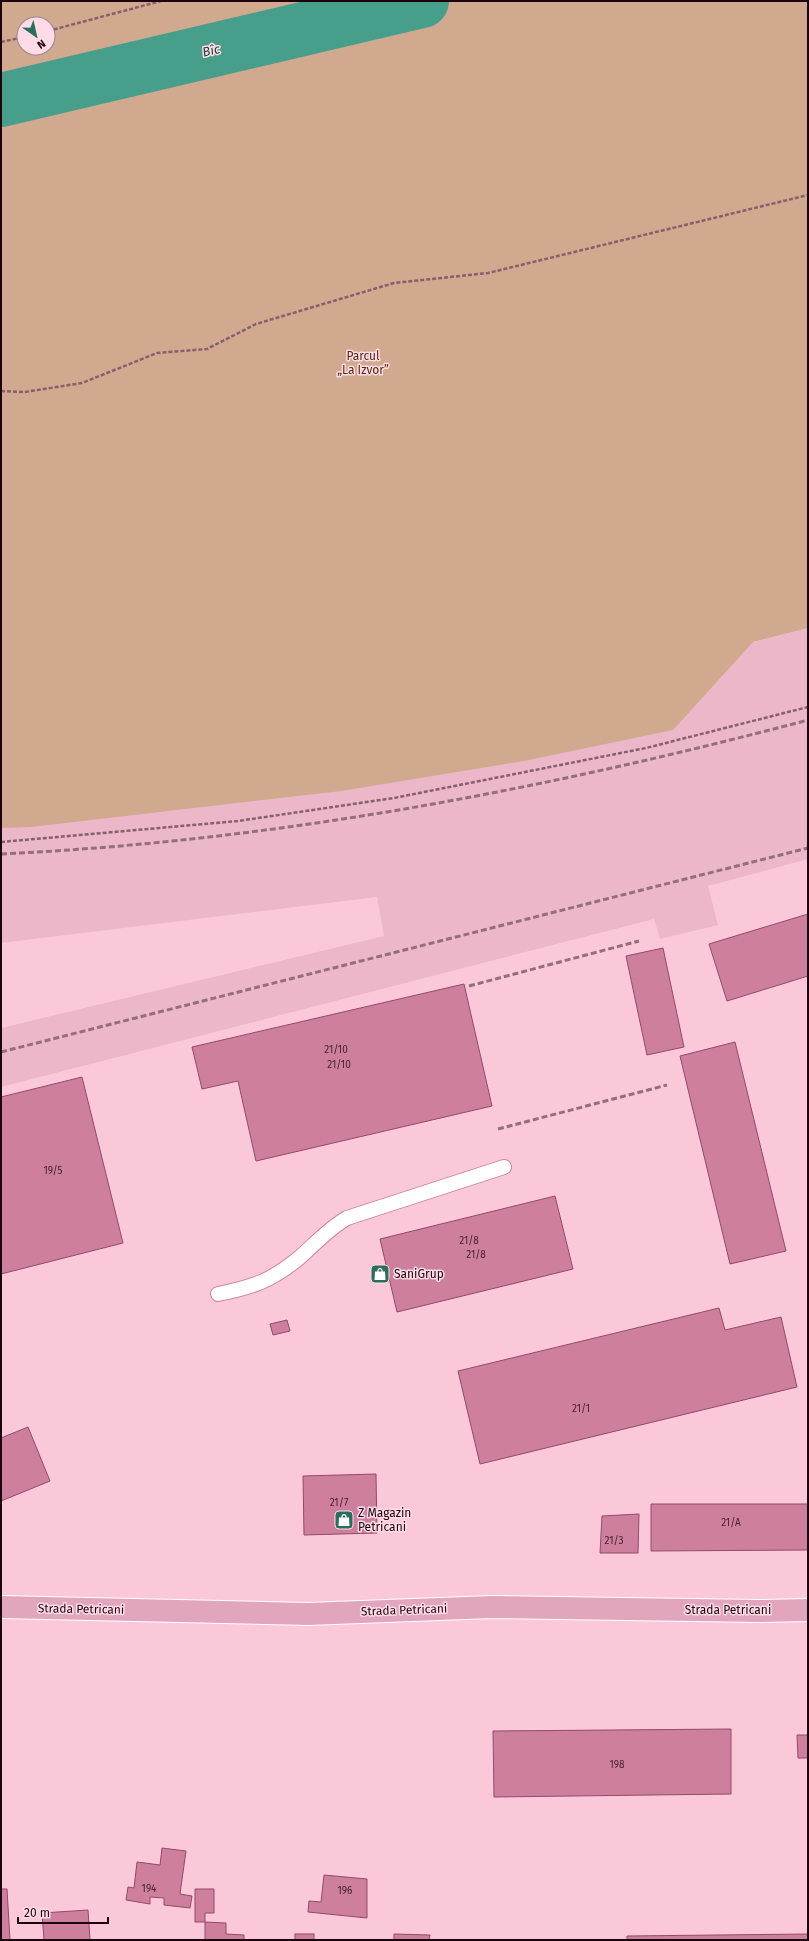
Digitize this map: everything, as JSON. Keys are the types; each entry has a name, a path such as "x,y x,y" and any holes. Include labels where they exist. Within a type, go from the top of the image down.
{"main road":[{"name":"Strada Petricani","path":"1,1607 308,1614 492,1607 759,1611 808,1610"}],"lane":[{"path":"218,1294 248,1288 268,1280 299,1258 336,1224 352,1216 504,1167"}],"path":[{"path":"56,29 161,1"},
{"path":"1,42 16,39"},
{"path":"1,391 25,392 82,383 157,353 208,349 256,324 394,283 488,273 808,195"},
{"path":"1,842 238,821 394,798 646,748 808,707"}],"shaded area":[{"path":"808,628 808,859 708,886 718,925 660,939 654,919 1,1087 1,1028 384,936 377,897 1,943 1,769 747,644"}],"green space":[{"name":"Parcul „La Izvor”","path":"1,1 808,1 808,628 753,642 673,730 524,761 341,791 31,827 1,828"}],"building":[{"path":"808,914 808,976 727,1001 709,944"},
{"path":"663,948 684,1047 647,1055 626,956"},
{"path":"464,984 492,1106 256,1161 238,1081 202,1089 192,1047"},
{"path":"735,1042 786,1251 730,1264 680,1056"},
{"path":"82,1077 123,1243 1,1274 1,1097"},
{"path":"555,1196 573,1269 397,1312 380,1239"},
{"path":"719,1308 725,1330 781,1317 797,1387 480,1464 458,1371"},
{"path":"287,1320 290,1331 273,1335 270,1324"},
{"path":"28,1427 50,1481 1,1501 1,1438"},
{"path":"376,1474 377,1533 304,1535 303,1476"},
{"path":"651,1504 808,1504 808,1550 651,1551"},
{"path":"639,1514 638,1553 600,1553 602,1516"},
{"path":"731,1729 731,1794 494,1797 493,1731"},
{"path":"797,1735 808,1735 808,1758 798,1758"},
{"path":"162,1848 186,1851 180,1894 192,1896 190,1908 164,1905 164,1898 150,1897 150,1904 126,1900 128,1887 134,1888 137,1862 160,1865"},
{"path":"324,1875 367,1879 367,1918 308,1912 309,1901 321,1902"},
{"path":"1,1889 7,1889 10,1940 1,1940"},
{"path":"195,1889 214,1889 214,1913 205,1913 205,1922 195,1922"},
{"path":"88,1910 90,1940 44,1940 42,1913"},
{"path":"205,1922 226,1923 226,1934 244,1935 244,1940 205,1940"},
{"path":"295,1934 314,1934 314,1940 295,1940"},
{"path":"394,1934 430,1935 429,1940 394,1940"},
{"path":"808,1934 808,1940 627,1940 627,1936"}],"waterway":[{"name":"Bîc","path":"1,100 422,1"}],"railway":[{"path":"1,854 103,847 205,837 307,824 408,808 509,790 609,769 808,720"},
{"path":"1,1052 808,848"},
{"path":"469,986 639,941"},
{"path":"498,1129 667,1085"}],"place":[{"name":"SaniGrup","path":"380,1274"},
{"name":"Z Magazin Petricani","path":"344,1520"}]}
